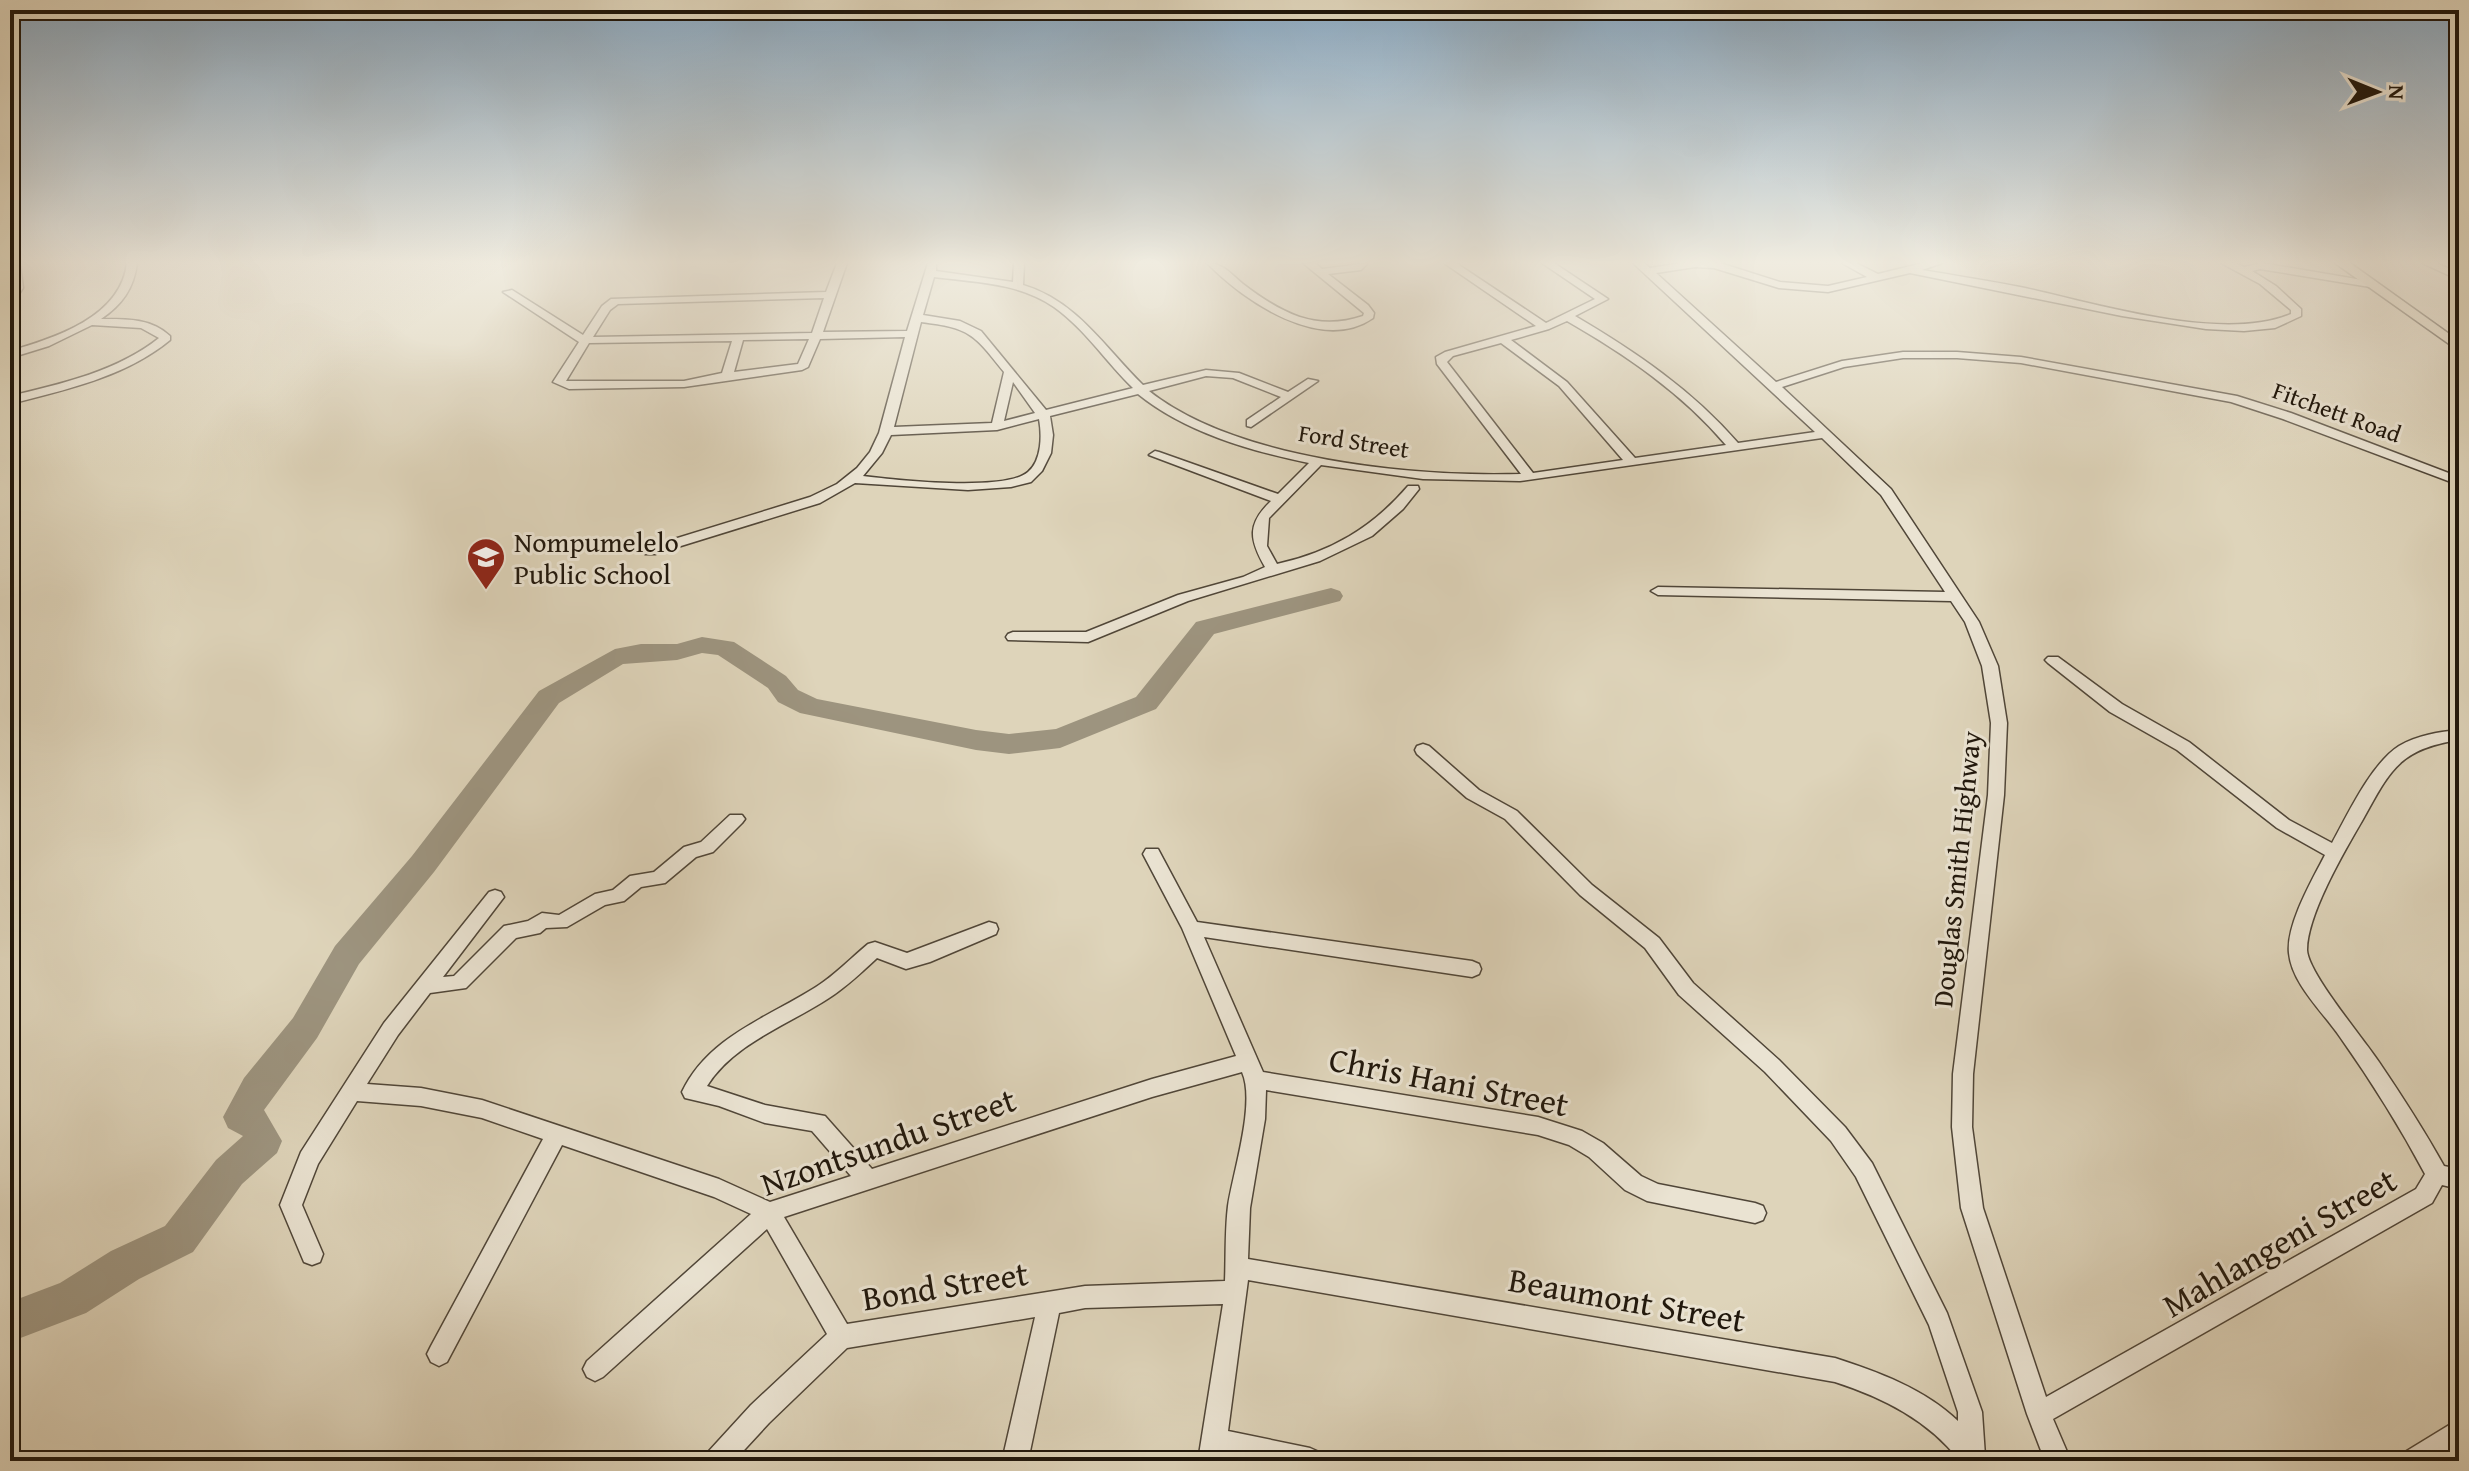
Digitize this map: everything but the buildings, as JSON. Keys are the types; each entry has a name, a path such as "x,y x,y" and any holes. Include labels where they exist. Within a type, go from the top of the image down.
{"main road":[{"path":"2437,332 2459,347"}],"street":[{"path":"10,355 74,332"},
{"path":"10,400 139,357 166,338 160,332"},
{"path":"571,332 584,340 911,334 888,431 856,479 841,490 815,500 650,551"},
{"path":"590,332 559,379 561,384 684,384 802,367 816,332"},
{"path":"856,479 901,486 998,484 1027,479 1040,466 1046,433 1045,416 973,332"},
{"name":"Ford Street","path":"1083,332 1140,392 1196,424 1266,448 1318,461 1429,474 1530,477 1824,434"},
{"path":"1530,332 1444,355 1441,359 1443,367 1471,397 1530,477"},
{"path":"1594,332 1674,386 1717,424 1735,447"},
{"name":"Douglas Smith Highway","path":"1713,332 1886,492 1972,622 1990,666 1999,723 1996,795 1963,1074 1962,1127 1972,1208 2039,1414 2058,1461"},
{"path":"727,376 739,337"},
{"path":"1504,340 1563,384 1631,462"},
{"name":"Fitchett Road","path":"1774,386 1842,364 1887,357 1957,355 2021,360 2233,399 2459,481"},
{"path":"888,431 997,426 1213,372 1235,375 1288,396"},
{"path":"997,426 1009,373"},
{"path":"1251,423 1312,381"},
{"path":"1155,455 1279,499"},
{"path":"1273,569 1260,546 1262,517 1318,461"},
{"path":"1013,637 1088,637 1183,598 1248,580 1273,569 1301,564 1360,540 1387,519 1413,489"},
{"path":"1658,591 1954,594"},
{"path":"2053,660 2116,708 2183,746 2283,824 2334,852"},
{"name":"Mahlangeni Street","path":"2039,1414 2403,1211 2448,1176 2310,977 2298,953 2299,936 2334,852 2383,772 2399,754 2417,743 2459,735"},
{"path":"1423,750 1473,794 1511,815 1586,890 1652,943 1686,989 1772,1066 1838,1134 1864,1170 1939,1321 1970,1412 1973,1458"},
{"path":"425,986 459,983 511,931 533,928 542,920 561,922 601,899 618,896 636,881 659,878 690,852 707,847 736,819"},
{"path":"1152,854 1191,928 1253,1071 1255,1119 1239,1208 1238,1280 1212,1450 1310,1461"},
{"path":"312,1254 291,1205 309,1159 391,1029 495,897"},
{"path":"1191,928 1472,969"},
{"path":"868,1180 818,1123 765,1114 720,1097 692,1092 699,1075 733,1046 826,990 875,949 906,961 989,929"},
{"name":"Nzontsundu Street","path":"595,1369 769,1212 1177,1080 1253,1071"},
{"name":"Chris Hani Street","path":"1253,1071 1538,1126 1575,1138 1596,1150 1633,1183 1655,1194 1755,1213"},
{"path":"353,1092 421,1097 482,1109 719,1189 769,1212 841,1337"},
{"path":"439,1354 556,1135"},
{"name":"Beaumont Street","path":"1238,1280 1835,1370 1879,1384 1920,1408 1961,1441 1973,1458"},
{"name":"Bond Street","path":"717,1461 760,1414 841,1337 1050,1302 1238,1280"},
{"path":"1015,1461 1050,1302"},
{"path":"2414,1461 2459,1431"}],"waterway":[{"path":"10,1322 72,1299 125,1265 179,1239 229,1172 264,1141 254,1122 241,1117 257,1089 305,1028 347,955 423,864 549,697 615,657 641,652 677,652 702,645 725,648 777,682 788,696 810,707 1009,744 1060,738 1146,703 1205,628 1331,596"}],"place":[{"name":"Nompumelelo Public School","path":"486,591"}]}
